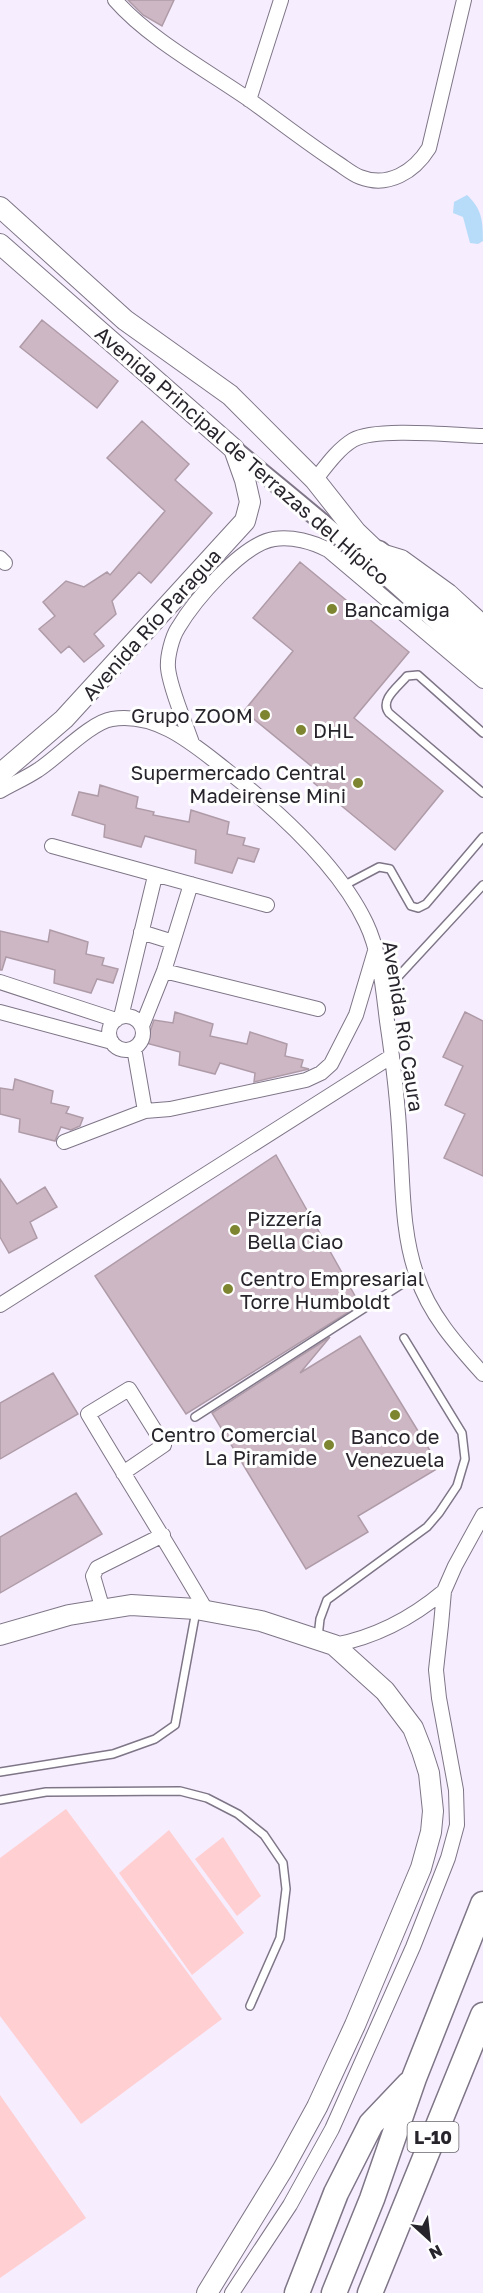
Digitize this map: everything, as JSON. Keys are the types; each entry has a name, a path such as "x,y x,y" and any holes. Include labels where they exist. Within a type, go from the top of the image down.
{"highway":[{"path":"378,553 483,650"},
{"name":"L-10","path":"334,2293 372,2199 414,2078 483,1904"},
{"name":"L-10","path":"370,2293 483,2015"},
{"path":"297,2293 336,2193 371,2124 414,2078"}],"main road":[{"name":"Avenida Principal de Terrazas del Hípico","path":"0,207 125,320 230,395 315,480 356,532 378,553 401,560 448,594 483,626"},
{"name":"Avenida Principal de Terrazas del Hípico","path":"0,244 234,449"},
{"name":"Avenida Río Paragua","path":"0,774 64,719 245,521 250,502 234,449"},
{"path":"0,1635 69,1615 131,1605 201,1610 261,1622 326,1642 386,1691 413,1728 429,1773 433,1811 431,1832 421,1868 405,1908 317,2107 283,2169 207,2293"}],"street":[{"path":"115,0 204,71 249,100 323,154 360,177 380,180 397,178 410,171 422,160 429,148 464,0"},
{"path":"249,100 281,0"},
{"path":"315,480 336,454 354,439 375,433 483,436"},
{"name":"Avenida Principal de Terrazas del Hípico","path":"234,449 341,538 438,624 483,669"},
{"path":"192,743 168,668 177,629 236,558 274,539 314,543 328,550 483,681"},
{"name":"Avenida Río Paragua","path":"0,791 37,771 84,734 110,719 136,719 159,724 192,743"},
{"name":"Avenida Río Caura","path":"192,743 240,781 316,850 343,885 366,923 375,949 392,1056 406,1228 416,1275 438,1318 483,1374"},
{"path":"52,846 267,905"},
{"path":"155,876 119,1018 111,1026 109,1034 112,1042 118,1048 126,1050 141,1043 142,1026 164,971 191,884"},
{"path":"141,932 173,942"},
{"path":"64,1142 145,1111 170,1109 306,1080 321,1073 331,1064 356,1015 375,949"},
{"path":"164,971 318,1009"},
{"path":"0,982 119,1018 129,1016 142,1026"},
{"path":"0,1012 112,1042"},
{"path":"134,1048 145,1111"},
{"path":"0,1305 392,1056"},
{"path":"123,1473 164,1445 129,1389 88,1414 123,1473 163,1535 201,1610"},
{"path":"232,2293 290,2205 332,2129 413,1947 448,1858 457,1825 456,1790 436,1670 444,1591 454,1566 483,1515"},
{"path":"103,1610 93,1576 97,1568 163,1535"},
{"path":"326,1642 369,1636 397,1624 444,1591"}],"lane":[{"path":"483,733 418,675 407,676 385,702 385,708 389,713 483,793"},
{"path":"343,885 380,867 385,867 390,869 411,906 418,908 426,904 483,837"},
{"path":"383,993 483,885"},
{"path":"195,1418 416,1275"},
{"path":"326,1642 320,1619 327,1600 427,1527 457,1486 465,1459 462,1433 404,1338"},
{"path":"0,1772 113,1754 155,1739 175,1725 201,1610"},
{"path":"0,1800 45,1792 180,1791 207,1798 238,1814 264,1835 283,1863 286,1889 280,1938 250,2006"}],"shaded area":[{"path":"66,1809 222,2019 81,2124 0,2016 0,1858"},
{"path":"169,1830 244,1933 192,1975 119,1873"},
{"path":"223,1837 261,1896 237,1916 195,1859"},
{"path":"0,2095 86,2218 0,2278"}],"water":[{"path":"467,195 479,210 482,221 483,241 478,244 470,243 463,217 453,213 454,202"}],"building":[{"path":"128,0 174,0 162,26 143,15"},
{"path":"42,320 118,381 97,408 20,347"},
{"path":"142,421 189,464 175,480 212,513 151,583 139,572 112,601 116,614 94,634 104,646 84,662 69,646 61,653 39,629 55,616 43,602 66,581 84,587 107,572 110,575 165,511 107,458"},
{"path":"300,562 409,652 354,718 443,791 395,850 309,779 316,770 244,711 293,651 253,618"},
{"path":"100,785 138,797 136,808 154,812 153,815 189,822 191,810 229,822 227,834 245,838 243,845 259,849 254,862 238,858 232,873 195,863 196,850 145,836 141,847 104,837 105,825 72,815 79,792 98,796"},
{"path":"50,930 88,942 86,954 104,958 102,965 118,969 113,983 97,979 91,993 54,983 55,970 6,957 2,970 0,970 0,931 48,942"},
{"path":"175,1012 213,1024 210,1036 247,1044 250,1032 287,1044 285,1056 303,1060 301,1067 309,1069 254,1082 255,1073 220,1063 215,1074 179,1065 180,1052 146,1043 154,1020 173,1023"},
{"path":"465,1012 483,1021 483,1176 444,1158 465,1114 445,1105 463,1066 443,1057"},
{"path":"15,1079 53,1091 51,1103 69,1107 66,1113 83,1118 80,1126 71,1130 61,1127 55,1141 19,1132 20,1119 0,1114 0,1088 13,1090"},
{"name":"Centro Empresarial Torre Humboldt","path":"276,1155 359,1303 355,1308 186,1414 95,1276"},
{"path":"0,1179 17,1204 45,1187 57,1207 30,1222 37,1238 9,1253 0,1237"},
{"name":"Centro Comercial La Piramide","path":"360,1336 440,1467 358,1516 368,1532 306,1569 212,1413 330,1337 300,1373"},
{"path":"53,1373 78,1414 0,1459 0,1403"},
{"path":"76,1493 102,1534 0,1593 0,1537"}],"place":[{"name":"Bancamiga","path":"332,609"},
{"name":"Grupo ZOOM","path":"265,715"},
{"name":"DHL","path":"301,730"},
{"name":"Supermercado Central Madeirense Mini","path":"358,783"},
{"name":"Pizzería Bella Ciao","path":"235,1230"},
{"name":"Centro Empresarial Torre Humboldt","path":"228,1289"},
{"name":"Banco de Venezuela","path":"395,1415"},
{"name":"Centro Comercial La Piramide","path":"329,1445"}]}
